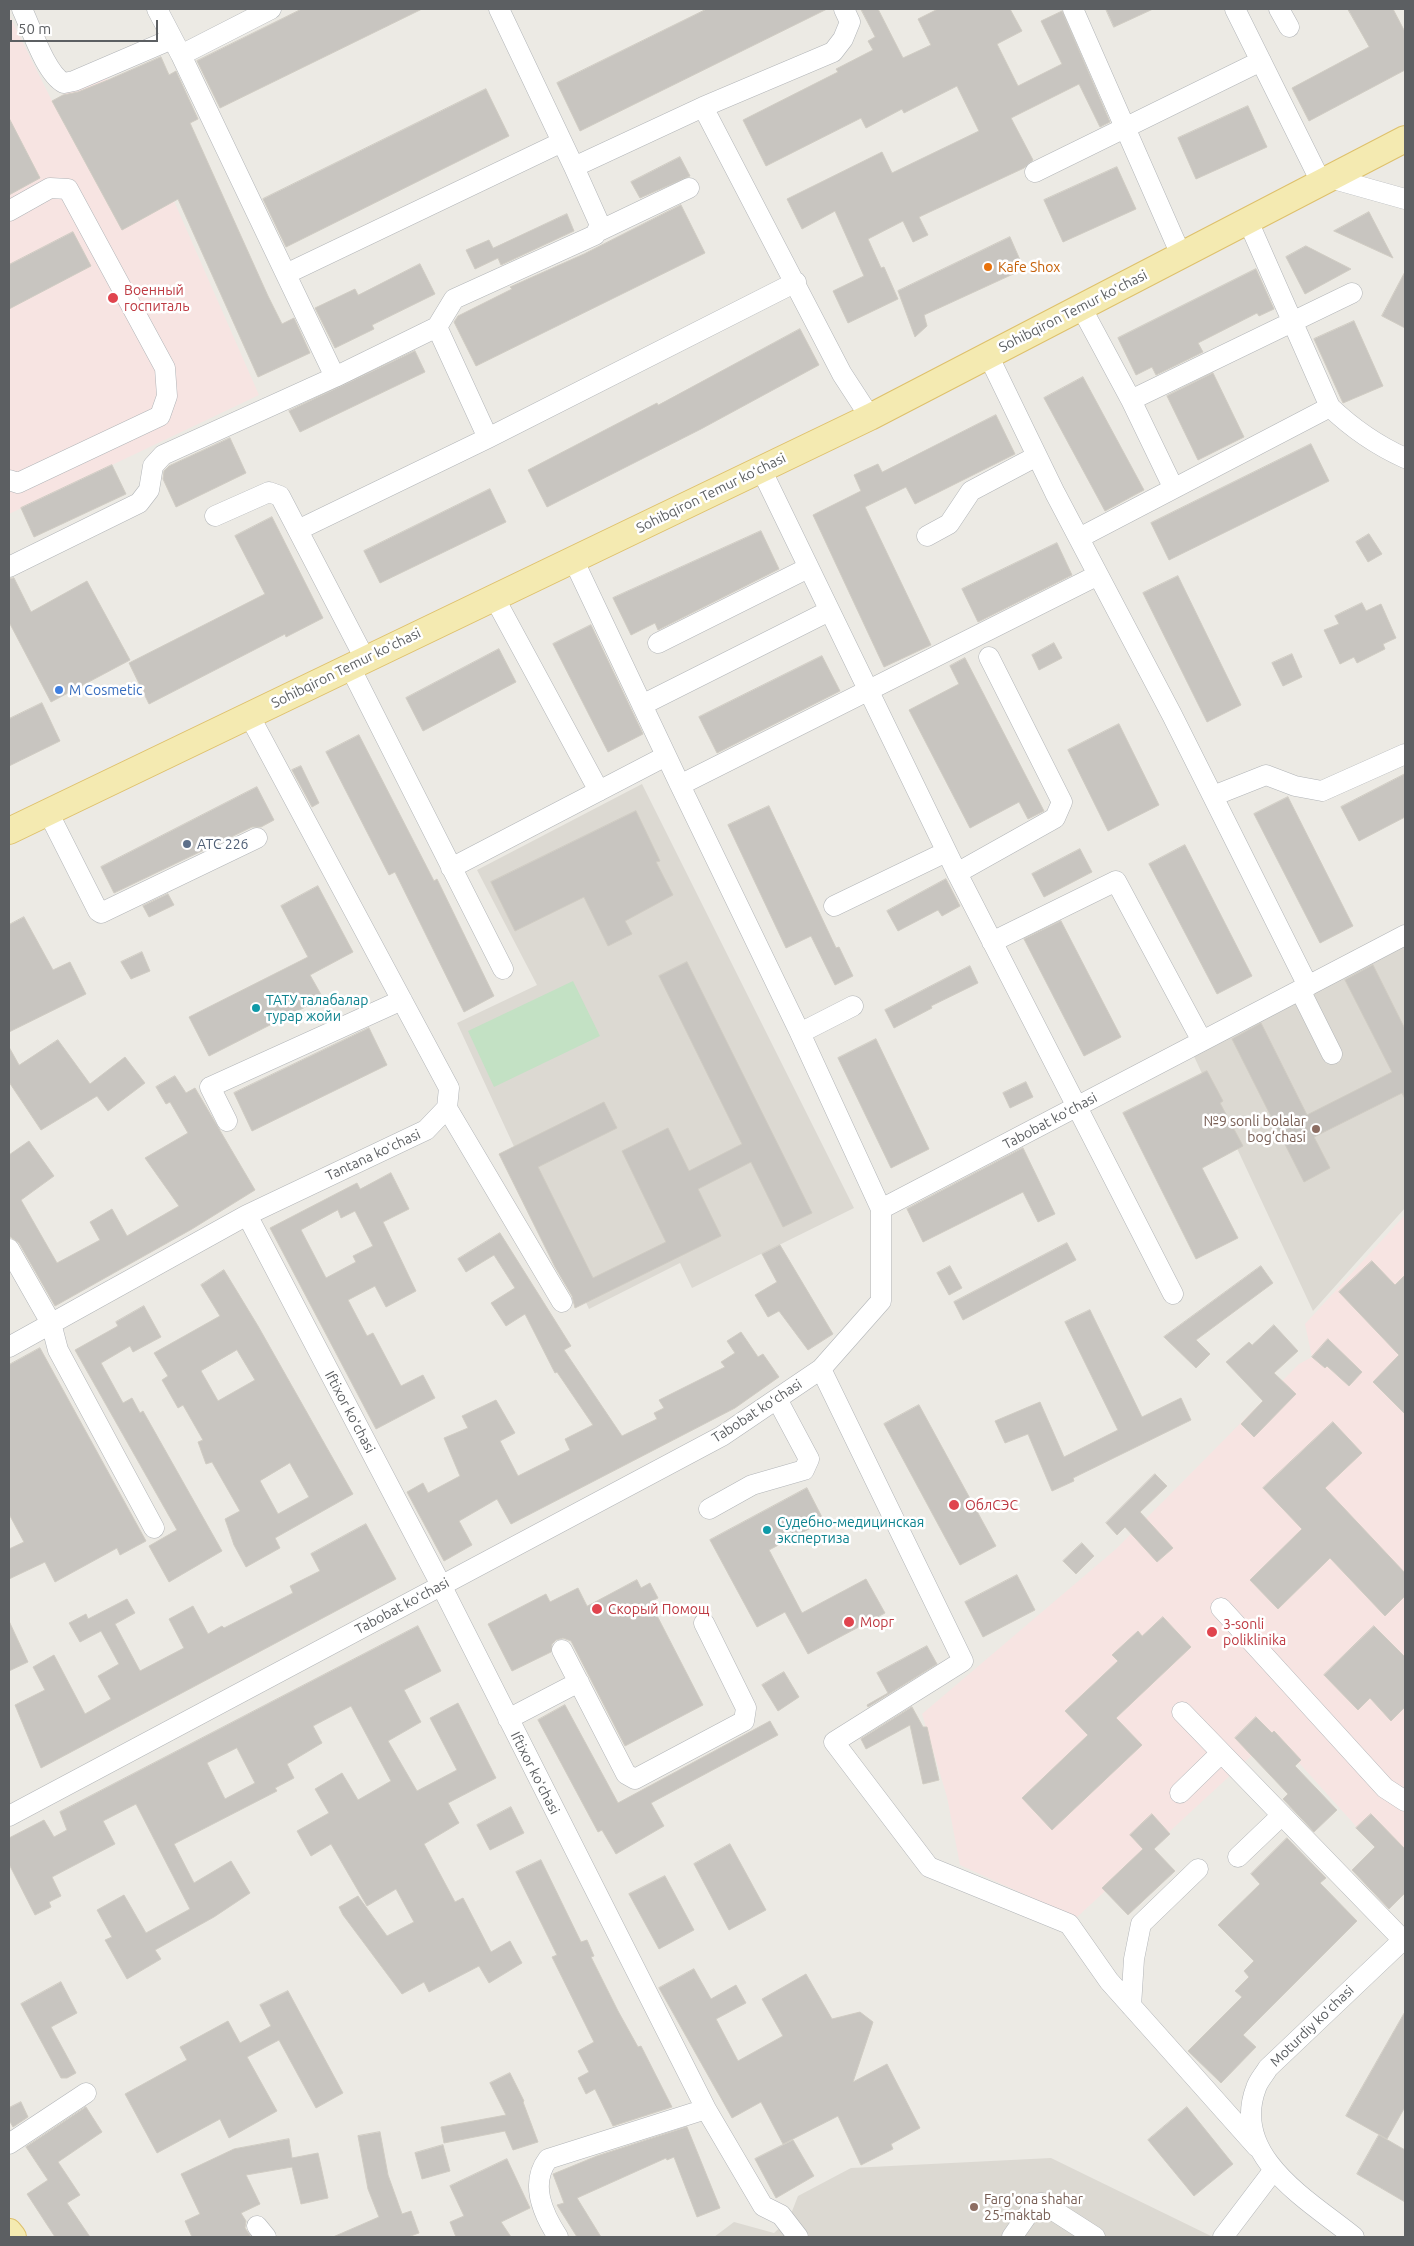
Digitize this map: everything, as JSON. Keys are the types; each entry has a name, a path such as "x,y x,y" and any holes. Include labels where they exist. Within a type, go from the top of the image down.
{"main road":[{"name":"Sohibqiron Temur koʻchasi","path":"9,831 870,417 1405,139"},
{"path":"9,2232 13,2237"}],"street":[{"path":"22,9 50,68 58,80 64,83 176,47 271,9"},
{"path":"156,9 335,377"},
{"path":"499,9 600,225 598,231"},
{"path":"574,167 703,107 833,52 843,39 850,22 844,9"},
{"path":"1073,9 1181,255"},
{"path":"1235,9 1325,180 1405,199"},
{"path":"1279,9 1289,27"},
{"path":"1035,172 1261,61"},
{"path":"703,107 796,282 842,374 870,417"},
{"path":"286,274 562,142"},
{"path":"9,211 50,188 68,189 165,368 167,396 160,416 18,483 9,480"},
{"path":"9,568 139,503 149,490 153,466 163,455 335,377 437,327 454,299 689,188"},
{"path":"1248,221 1330,407 1346,423 1378,446 1405,458"},
{"path":"298,530 488,438 796,282"},
{"path":"1131,400 1352,293"},
{"path":"1081,307 1131,400 1173,487"},
{"path":"437,327 488,438"},
{"path":"988,355 1037,456 1213,796 1304,988 1332,1054"},
{"path":"1079,538 1173,487 1330,407"},
{"path":"927,536 949,524 971,491 1037,456"},
{"path":"760,469 946,852 1173,1294"},
{"path":"215,516 269,492 280,496 298,530 451,868 503,969"},
{"path":"573,559 800,1032 882,1209"},
{"path":"658,643 808,568"},
{"path":"680,785 1098,575"},
{"path":"494,597 600,791"},
{"path":"642,705 829,611"},
{"path":"957,873 1055,818 1062,802 989,657"},
{"path":"249,715 449,1088 447,1108 562,1302"},
{"path":"1213,796 1266,775 1295,786 1322,791 1405,754"},
{"path":"451,868 666,756"},
{"path":"48,812 98,911 101,913 257,838"},
{"path":"834,906 946,852"},
{"path":"992,942 1116,880 1202,1041"},
{"name":"Tabobat koʻchasi","path":"9,1816 722,1436 821,1369 881,1301 882,1209 1405,935"},
{"path":"227,1121 210,1088 402,1000"},
{"path":"800,1032 853,1006"},
{"name":"Tantana koʻchasi","path":"9,1347 247,1215 426,1130 447,1108"},
{"name":"Iftixor koʻchasi","path":"247,1215 441,1585 706,2109 763,2206 781,2215 798,2237"},
{"path":"9,1249 51,1323 58,1350 154,1528"},
{"path":"821,1369 963,1661 834,1742 929,1867 1069,1924 1109,1981 1257,2147"},
{"path":"709,1509 752,1485 804,1470 809,1459 777,1399"},
{"path":"1221,1608 1385,1788 1405,1801"},
{"path":"562,1650 626,1774 635,1780 744,1721 746,1708 704,1623"},
{"path":"508,1719 578,1682"},
{"path":"1182,1712 1404,1939"},
{"path":"1180,1793 1222,1753"},
{"path":"1238,1857 1282,1815"},
{"path":"1131,2006 1134,1959 1141,1924 1198,1869"},
{"name":"Moturdiy ko'chasi","path":"1354,2237 1272,2171 1257,2147 1250,2117 1256,2088 1268,2068 1404,1939"},
{"path":"9,2144 86,2093"},
{"path":"558,2237 546,2218 538,2191 539,2175 548,2159 706,2109"},
{"path":"1223,2237 1272,2171"},
{"path":"1012,2237 1035,2204 1042,2203 1095,2237"}],"shaded area":[{"name":"Военный госпиталь","path":"9,15 52,101 104,72 174,201 259,395 9,514"},
{"path":"642,784 854,1208 692,1288 680,1263 589,1309 457,1023 537,985 477,870"},
{"name":"№9 sonli bolalar bog‘chasi","path":"1405,945 1405,1208 1313,1311 1191,1050"},
{"name":"3-sonli poliklinika","path":"1405,1215 1405,1866 1398,1873 1274,1735 1076,1918 960,1865 947,1797 922,1714 1116,1549 1299,1364 1312,1357 1305,1324"},
{"name":"Farg'ona shahar 25-maktab","path":"1051,2158 1213,2237 714,2237 734,2222 774,2233 789,2219 798,2196 851,2168"}],"green space":[{"path":"573,981 600,1036 494,1087 468,1031"}],"building":[{"path":"302,9 422,9 220,108 197,61"},
{"path":"707,9 827,9 580,131 557,83"},
{"path":"861,9 878,9 903,58 931,45 918,19 938,9 1010,9 1022,31 997,44 1018,86 1062,64 1041,21 1062,11 1110,122 1100,127 1079,84 1011,118 1033,160 1024,168 919,217 928,235 913,242 903,221 868,239 881,268 884,267 898,299 848,323 833,291 864,276 835,211 802,229 787,199 882,152 892,173 979,131 957,86 904,113 902,109 866,128 861,118 766,166 743,120 838,72 836,69 873,50 868,41 875,37"},
{"path":"1106,9 1153,9 1114,27"},
{"path":"1348,9 1393,9 1405,32 1405,70 1309,121 1292,88 1369,47"},
{"path":"161,57 169,75 176,71 198,119 190,123 282,324 294,318 310,353 258,377 178,199 122,230 52,101"},
{"path":"486,89 509,136 286,247 263,199"},
{"path":"1248,106 1267,147 1196,179 1178,138"},
{"path":"9,118 40,178 9,195"},
{"path":"680,157 690,176 640,198 631,182"},
{"path":"1117,167 1136,209 1063,242 1044,200"},
{"path":"681,205 705,253 476,366 454,322 458,316 512,289 510,287 584,254"},
{"path":"1369,212 1393,258 1334,231"},
{"path":"567,214 574,231 501,265 498,258 475,269 466,250 489,240 493,248"},
{"path":"73,232 91,266 9,309 9,265"},
{"path":"1010,237 1024,269 924,315 927,326 915,337 898,291"},
{"path":"1306,246 1351,269 1305,294 1286,257"},
{"path":"420,264 435,294 372,325 374,329 335,348 315,308 355,289 358,295"},
{"path":"1256,269 1274,309 1259,316 1257,313 1198,343 1203,352 1156,375 1152,367 1136,375 1118,338"},
{"path":"1405,272 1405,328 1382,316"},
{"path":"1354,321 1383,386 1343,403 1314,339"},
{"path":"800,329 819,365 701,429 547,507 528,470 657,403 658,405"},
{"path":"415,351 425,372 300,432 289,411"},
{"path":"1213,373 1244,437 1198,460 1167,396"},
{"path":"1083,377 1144,490 1105,511 1044,398"},
{"path":"996,415 1015,454 915,504 906,487 865,507 931,645 884,667 813,515 861,491 854,475 878,464 882,472"},
{"path":"230,438 246,473 176,507 163,479 164,471 169,466"},
{"path":"1311,444 1329,481 1169,560 1151,523"},
{"path":"112,465 126,494 34,537 21,508"},
{"path":"490,489 506,522 380,583 364,551"},
{"path":"272,517 323,618 286,637 285,634 149,704 129,663 265,594 235,536"},
{"path":"761,531 779,569 658,630 655,623 631,635 613,598"},
{"path":"1369,534 1382,554 1368,562 1356,542"},
{"path":"1057,543 1072,575 978,622 962,589"},
{"path":"1178,576 1241,705 1207,722 1143,593"},
{"path":"14,578 31,612 87,581 130,660 51,702 9,622 9,579"},
{"path":"1362,603 1366,611 1381,604 1396,638 1383,644 1385,649 1357,663 1354,657 1340,664 1324,630 1339,624 1335,616"},
{"path":"591,625 643,734 608,752 553,644"},
{"path":"1054,643 1062,658 1039,670 1032,655"},
{"path":"499,649 516,682 423,731 406,698"},
{"path":"1292,654 1302,677 1283,686 1272,663"},
{"path":"822,656 840,691 717,753 699,717"},
{"path":"965,658 1044,811 1028,819 1019,802 970,828 909,710 959,684 950,666"},
{"path":"42,703 60,741 9,766 9,719"},
{"path":"1119,724 1159,805 1108,831 1068,750"},
{"path":"359,735 434,881 437,879 494,996 464,1012 395,872 389,875 326,752"},
{"path":"301,766 319,803 312,807 292,770"},
{"path":"1405,774 1405,817 1359,841 1341,807"},
{"name":"АТС 226","path":"257,787 274,820 261,827 252,827 114,893 101,867"},
{"path":"1288,797 1353,926 1320,943 1254,814"},
{"path":"769,806 836,948 839,947 853,976 835,985 811,936 786,948 728,825"},
{"path":"636,811 660,861 656,862 673,895 625,921 632,934 608,946 584,897 515,931 491,882"},
{"path":"1185,845 1252,976 1217,994 1149,864"},
{"path":"1080,849 1092,872 1044,897 1032,874"},
{"path":"946,879 960,906 942,916 938,910 898,931 887,911"},
{"name":"ТАТУ талабалар турар жойи","path":"318,886 353,952 310,975 323,998 209,1056 189,1017 308,957 281,906"},
{"path":"168,894 174,905 149,917 143,906"},
{"path":"24,917 53,970 70,962 86,994 9,1032 9,925"},
{"path":"1061,921 1121,1037 1084,1056 1024,939"},
{"path":"142,952 150,971 131,979 121,962"},
{"path":"687,962 812,1213 783,1227 751,1162 698,1189 721,1236 575,1308 572,1296 555,1267 499,1154 604,1102 617,1128 538,1167 593,1278 666,1242 622,1151 668,1128 689,1171 742,1144 659,976"},
{"path":"1373,965 1405,1029 1405,1099 1402,1093 1314,1137 1330,1168 1304,1182 1232,1039 1261,1023 1307,1115 1392,1072 1345,980"},
{"path":"970,966 978,983 931,1006 932,1008 894,1028 885,1010"},
{"path":"369,1028 387,1065 252,1131 234,1093"},
{"path":"876,1039 929,1149 891,1168 838,1058"},
{"path":"58,1040 90,1084 125,1057 145,1083 108,1111 97,1096 41,1130 9,1082 9,1047 19,1065"},
{"path":"1207,1071 1223,1101 1220,1103 1243,1146 1202,1168 1238,1238 1196,1259 1123,1113"},
{"path":"175,1076 186,1093 195,1088 255,1190 192,1229 55,1306 19,1243 9,1236 9,1155 29,1141 54,1176 21,1200 57,1263 100,1240 90,1222 112,1209 127,1236 179,1206 145,1158 188,1133 170,1102 166,1104 156,1087"},
{"path":"1026,1082 1033,1097 1010,1108 1003,1093"},
{"path":"1023,1148 1055,1214 1038,1222 1023,1192 923,1242 907,1209"},
{"path":"391,1173 409,1209 383,1222 416,1291 386,1307 375,1286 348,1300 367,1336 373,1333 401,1386 423,1375 435,1398 376,1429 270,1228 357,1183 360,1189","holes":["338,1210 341,1218 355,1211 373,1246 353,1256 356,1262 326,1278 301,1230"]},
{"path":"500,1233 571,1346 564,1350 622,1436 657,1419 654,1413 664,1408 659,1400 725,1367 721,1362 735,1353 727,1341 741,1332 758,1357 763,1354 779,1377 735,1408 511,1524 497,1499 459,1521 472,1545 444,1561 407,1492 423,1483 428,1493 460,1476 444,1438 468,1428 462,1416 496,1400 515,1433 500,1441 518,1476 570,1450 565,1439 593,1425 557,1372 555,1373 525,1314 506,1326 491,1303 515,1288 494,1255 466,1272 458,1259"},
{"path":"1067,1243 1076,1260 963,1320 954,1302"},
{"path":"780,1245 833,1334 808,1350 779,1311 768,1317 755,1295 777,1282 762,1254"},
{"path":"1372,1261 1395,1285 1405,1275 1405,1414 1373,1382 1399,1355 1339,1292"},
{"path":"950,1266 962,1288 949,1295 937,1273"},
{"path":"1261,1266 1273,1283 1196,1340 1210,1354 1196,1368 1164,1337"},
{"path":"224,1270 258,1326 353,1494 275,1538 280,1548 246,1567 234,1545 225,1519 240,1511 212,1462 206,1464 198,1442 203,1440 183,1405 178,1408 162,1380 168,1376 154,1353 220,1316 201,1285","holes":["237,1350 255,1380 218,1401 201,1371","290,1463 309,1497 278,1514 260,1481"]},
{"path":"144,1306 161,1337 133,1352 130,1346 101,1363 123,1403 132,1398 140,1413 143,1411 222,1551 169,1582 149,1546 177,1530 75,1350 118,1326 116,1322"},
{"path":"1090,1310 1142,1417 1181,1398 1191,1420 1073,1478 1074,1481 1052,1491 1028,1434 1005,1443 995,1421 1040,1402 1064,1457 1118,1430 1065,1322"},
{"path":"1274,1325 1298,1351 1274,1373 1296,1394 1254,1437 1241,1424 1263,1401 1226,1362 1249,1342 1252,1345"},
{"path":"1328,1339 1362,1372 1349,1386 1327,1366 1325,1368 1312,1357"},
{"path":"40,1348 146,1541 120,1555 117,1548 55,1582 45,1562 9,1579 9,1549 24,1542 9,1514 9,1365"},
{"path":"919,1405 996,1546 960,1565 884,1424"},
{"path":"1333,1422 1362,1453 1325,1488 1405,1573 1405,1596 1385,1616 1330,1558 1278,1609 1250,1580 1302,1529 1263,1488"},
{"path":"1155,1474 1167,1486 1140,1512 1173,1548 1157,1562 1125,1527 1117,1535 1106,1523"},
{"path":"807,1488 824,1521 769,1550 802,1613 866,1579 885,1613 808,1654 785,1612 757,1627 710,1540"},
{"path":"366,1524 396,1579 41,1768 15,1705 45,1690 33,1667 54,1655 85,1714 111,1699 98,1676 119,1664 101,1631 80,1642 69,1623 86,1614 88,1619 127,1599 135,1613 115,1624 140,1671 184,1648 169,1619 193,1606 208,1634 222,1626 224,1628 293,1593 290,1586 320,1571 311,1554"},
{"path":"1082,1543 1094,1556 1076,1574 1063,1561"},
{"path":"1017,1575 1035,1610 983,1637 965,1602"},
{"path":"637,1580 641,1588 650,1583 658,1598 650,1602 703,1705 625,1746 571,1641 563,1638 556,1640 552,1644 551,1652 512,1671 488,1624 546,1594 550,1602 578,1588 587,1606"},
{"path":"1163,1617 1191,1647 1116,1718 1142,1745 1052,1830 1022,1798 1088,1735 1065,1711 1118,1661 1112,1655 1138,1631 1142,1636"},
{"path":"9,1621 28,1662 9,1671"},
{"path":"418,1626 441,1671 404,1690 421,1722 388,1741 417,1791 457,1770 430,1718 458,1703 496,1778 448,1803 459,1823 424,1844 455,1902 463,1898 491,1952 510,1941 522,1963 489,1983 479,1966 429,1992 424,1982 402,1994 343,1915 339,1907 358,1896 387,1936 414,1922 396,1889 367,1906 331,1844 311,1856 297,1831 329,1813 315,1789 342,1773 358,1800 391,1781 351,1706 313,1726 322,1743 287,1764 294,1778 275,1788 277,1791 174,1844 194,1883 231,1861 250,1893 214,1917 155,1950 161,1959 127,1979 105,1940 112,1937 97,1910 124,1895 146,1933 190,1909 136,1804 103,1821 115,1844 52,1877 61,1896 49,1902 51,1907 35,1915 9,1864 9,1838 44,1820 54,1837 67,1830 60,1812","holes":["237,1748 255,1783 225,1799 207,1763"]},
{"path":"1374,1626 1405,1657 1405,1707 1391,1721 1370,1698 1358,1710 1324,1675"},
{"path":"927,1646 937,1664 868,1707 867,1705 888,1693 877,1673"},
{"path":"784,1672 799,1697 778,1711 762,1685"},
{"path":"565,1705 618,1803 770,1721 778,1735 651,1803 664,1826 616,1854 602,1830 598,1832 538,1720"},
{"path":"912,1707 923,1727 927,1727 939,1780 923,1784 910,1725 866,1749 861,1739"},
{"path":"1256,1717 1272,1733 1274,1731 1301,1760 1295,1766 1337,1810 1314,1832 1283,1799 1288,1794 1235,1738"},
{"path":"511,1807 524,1833 490,1850 477,1825"},
{"path":"1152,1814 1170,1834 1154,1849 1175,1871 1128,1915 1102,1888 1143,1849 1130,1835"},
{"path":"1371,1814 1405,1849 1405,1893 1389,1909 1352,1870 1375,1847 1356,1828"},
{"path":"1287,1838 1326,1878 1320,1883 1357,1921 1243,2035 1256,2047 1221,2083 1188,2051 1242,1997 1235,1991 1249,1977 1244,1971 1254,1961 1218,1925 1260,1884 1251,1874"},
{"path":"730,1844 766,1910 729,1930 694,1864"},
{"path":"541,1860 581,1942 587,1940 594,1956 591,1957 618,2011 638,2047 641,2046 672,2107 613,2126 595,2089 586,2094 578,2078 589,2072 578,2051 594,2042 552,1957 557,1955 516,1872"},
{"path":"665,1876 694,1930 659,1949 629,1894"},
{"path":"694,1969 711,1999 736,1985 746,2003 716,2019 738,2061 783,2036 762,1999 806,1974 832,2019 860,2012 873,2022 853,2082 887,2064 920,2128 891,2144 893,2149 861,2165 838,2116 783,2144 761,2102 732,2118 659,1988"},
{"path":"61,1982 77,2013 51,2027 76,2073 67,2078 61,2078 21,2004"},
{"path":"288,1991 343,2093 316,2108 279,2040 247,2057 277,2111 229,2138 220,2119 157,2153 125,2094 187,2060 180,2047 228,2021 240,2043 271,2026 260,2005"},
{"path":"1405,2012 1405,2107 1387,2139 1346,2116"},
{"path":"510,2073 524,2101 538,2142 513,2150 505,2131 444,2143 441,2127 506,2115 490,2083"},
{"path":"21,2102 28,2117 13,2127 9,2120 9,2108"},
{"path":"86,2107 102,2132 58,2162 80,2195 67,2203 90,2237 55,2237 27,2194 48,2180 26,2147"},
{"path":"1187,2107 1233,2164 1194,2196 1148,2140"},
{"path":"687,2127 720,2208 697,2217 674,2157 667,2160 666,2158 577,2198 601,2237 577,2237 557,2205 564,2203 553,2174 597,2156"},
{"path":"380,2132 388,2175 402,2214 411,2211 419,2233 408,2237 333,2237 379,2217 368,2189 358,2136"},
{"path":"1379,2135 1405,2150 1405,2202 1357,2174"},
{"path":"289,2139 292,2158 318,2153 328,2198 301,2204 292,2167 246,2175 260,2204 241,2213 246,2221 245,2228 251,2237 192,2237 185,2221 200,2214 181,2174 234,2149"},
{"path":"793,2140 814,2176 776,2198 755,2159"},
{"path":"443,2145 450,2171 422,2179 415,2153"},
{"path":"507,2159 530,2208 501,2222 511,2237 456,2237 450,2222 464,2216 450,2186"}],"place":[{"name":"Kafe Shox","path":"988,267"},
{"name":"Военный госпиталь","path":"113,298"},
{"name":"M Cosmetic","path":"59,690"},
{"name":"АТС 226","path":"187,844"},
{"name":"ТАТУ талабалар турар жойи","path":"256,1008"},
{"name":"№9 sonli bolalar bog‘chasi","path":"1316,1129"},
{"name":"ОблСЭС","path":"954,1505"},
{"name":"Судебно-медицинская экспертиза","path":"767,1530"},
{"name":"Скорый Помощ","path":"597,1609"},
{"name":"Морг","path":"849,1622"},
{"name":"3-sonli poliklinika","path":"1212,1632"},
{"name":"Farg'ona shahar 25-maktab","path":"974,2207"}]}
